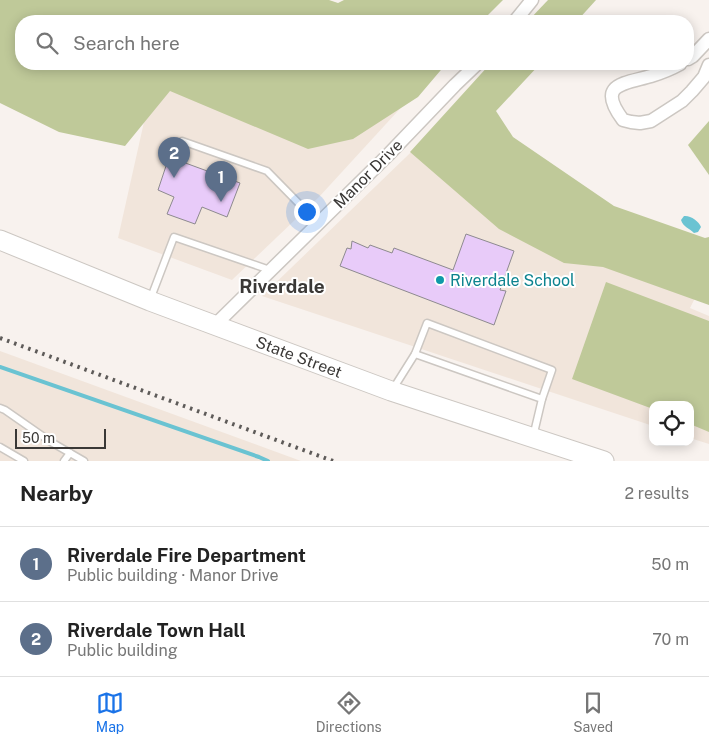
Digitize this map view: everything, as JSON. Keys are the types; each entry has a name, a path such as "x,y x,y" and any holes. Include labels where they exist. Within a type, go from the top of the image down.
{"main road":[{"name":"State Street","path":"0,240 150,301 391,391 604,461"}],"street":[{"path":"520,15 532,0"},
{"path":"694,55 709,40"},
{"path":"668,70 624,83 615,88 612,95 614,106 623,120 640,123 650,121 682,101 704,77 709,65"},
{"name":"Manor Drive","path":"214,325 388,155 470,70"}],"lane":[{"path":"182,141 267,171 318,223"},
{"path":"150,301 174,237 270,270"},
{"path":"391,391 415,354 427,323 552,370 532,438"},
{"path":"415,354 542,399"},
{"path":"0,408 84,461"},
{"path":"0,447 24,461"},
{"path":"64,461 70,453"}],"shaded area":[{"path":"156,70 435,70 319,197 232,280 118,238"},
{"path":"463,102 697,294 690,308 709,316 709,444 694,439 694,401 649,401 649,425 262,296"},
{"path":"0,351 301,461 0,461"}],"green space":[{"path":"0,0 329,0 338,3 344,0 503,0 488,15 15,15 15,70 441,70 418,97 353,139 308,149 170,91 125,146 59,132 0,103"},
{"path":"548,0 596,0 582,15 534,15"},
{"path":"485,70 534,70 496,111 513,137 614,206 705,238 709,237 709,305 603,267 564,263 499,229 410,152"},
{"path":"709,121 709,175 688,145"},
{"path":"606,282 709,321 709,432 694,426 694,401 649,401 649,408 572,379"}],"water":[{"path":"684,216 691,217 698,223 701,227 698,232 694,233 683,224 681,220"}],"building":[{"path":"169,157 240,183 227,217 202,207 195,224 167,214 174,197 158,190"},
{"name":"Riverdale School","path":"466,234 514,251 500,290 506,291 494,325 340,266 347,248 351,249 352,241 368,248 370,245 392,253 394,248 453,270"}],"waterway":[{"path":"0,367 268,461"}],"railway":[{"path":"0,338 333,461"}],"place":[{"name":"Riverdale Town Hall","path":"174,178"},
{"name":"Riverdale Fire Department","path":"221,202"},
{"name":"Riverdale School","path":"440,280"}],"district":[{"name":"Riverdale","path":"282,286"}]}
